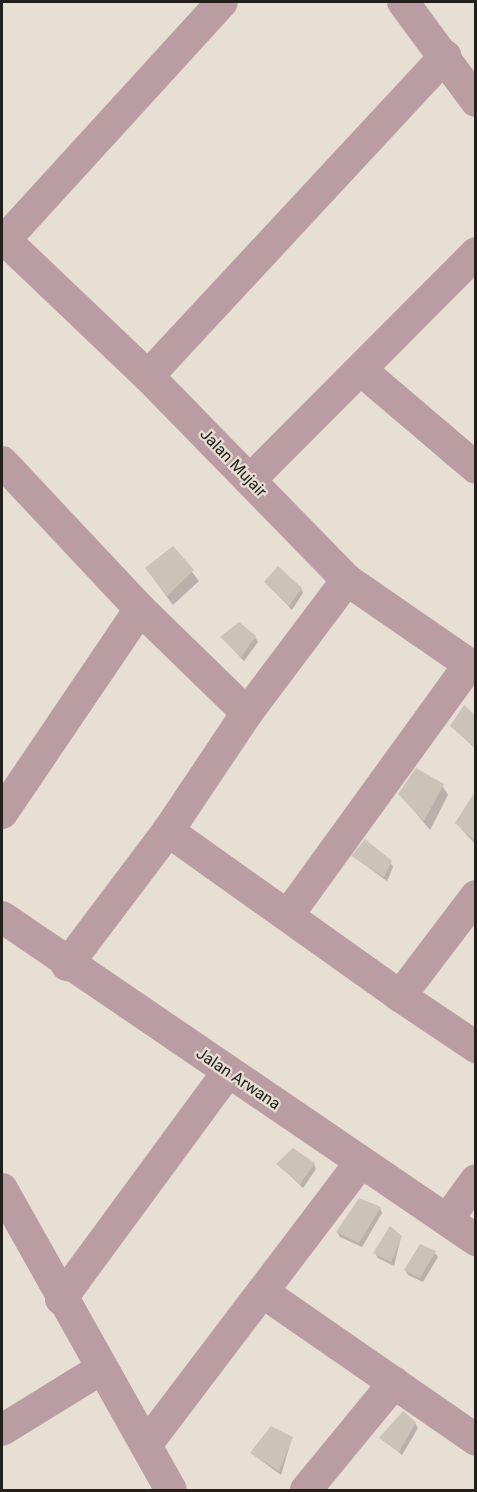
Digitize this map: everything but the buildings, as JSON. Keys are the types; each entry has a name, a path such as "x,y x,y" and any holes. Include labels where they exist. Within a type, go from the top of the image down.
{"street":[{"path":"3,242 222,2"},
{"path":"403,2 476,101"},
{"path":"148,376 445,56"},
{"name":"Jalan Mujair","path":"3,242 148,376 347,580 472,667"},
{"path":"250,480 474,258"},
{"path":"361,370 476,468"},
{"path":"2,462 140,609 247,713"},
{"path":"67,965 168,831 247,713 347,580"},
{"path":"2,813 140,609"},
{"path":"288,915 472,667"},
{"path":"168,831 400,996 476,1047"},
{"path":"400,996 476,896"},
{"name":"Jalan Arwana","path":"6,927 228,1072 476,1240"},
{"path":"61,1299 228,1072"},
{"path":"146,1445 264,1293 360,1163"},
{"path":"447,1220 476,1180"},
{"path":"2,1189 99,1370 146,1445 171,1491"},
{"path":"264,1293 476,1440"},
{"path":"2,1430 99,1370"},
{"path":"306,1491 394,1383"}]}
